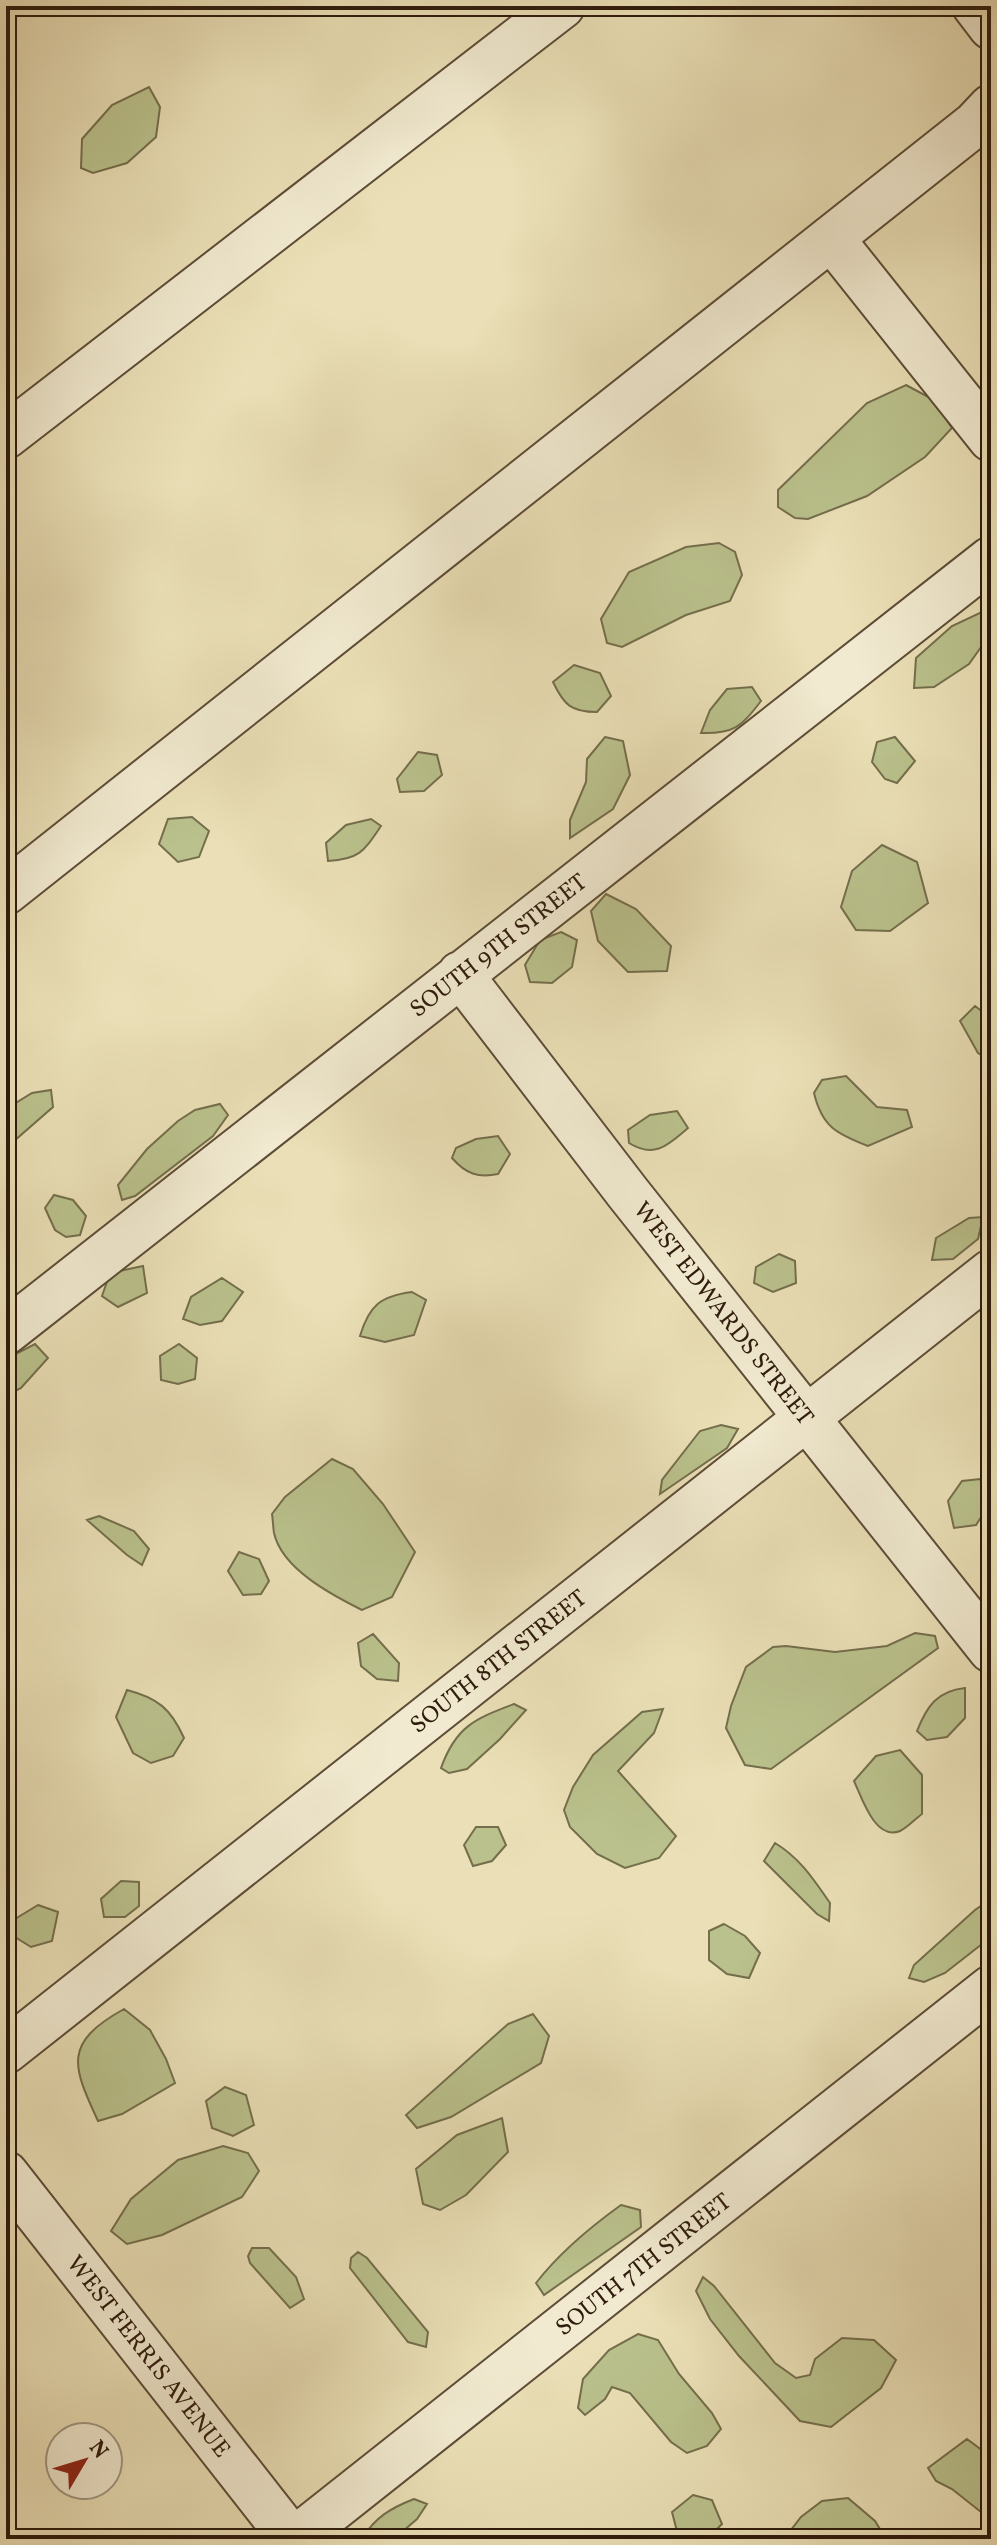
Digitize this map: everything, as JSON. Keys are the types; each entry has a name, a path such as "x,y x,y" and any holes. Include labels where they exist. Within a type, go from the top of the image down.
{"street":[{"path":"6,436 562,6"},
{"path":"975,6 991,27"},
{"path":"6,892 975,124 991,107"},
{"path":"831,238 991,439"},
{"name":"SOUTH 9TH STREET","path":"6,1332 991,559"},
{"name":"WEST EDWARDS STREET","path":"460,974 628,1193 991,1650"},
{"name":"SOUTH 8TH STREET","path":"6,2051 991,1272"},
{"name":"SOUTH 7TH STREET","path":"293,2539 991,1988"},
{"name":"WEST FERRIS AVENUE","path":"6,2174 293,2539"}],"green space":[{"path":"149,87 160,107 156,137 127,163 93,173 81,168 82,139 112,105"},
{"path":"906,385 934,400 952,428 925,457 867,496 808,519 795,518 778,507 778,490 867,403"},
{"path":"719,543 735,552 742,575 730,601 686,615 622,647 607,643 601,619 629,572 686,547"},
{"path":"986,610 991,612 991,633 969,664 934,687 914,688 916,658 952,626"},
{"path":"574,665 600,673 611,696 597,712 569,706 553,682"},
{"path":"752,687 761,701 742,723 721,732 701,733 710,710 727,689"},
{"path":"605,737 623,741 630,775 613,809 570,838 570,820 586,782 587,759"},
{"path":"895,737 915,761 897,783 885,779 872,762 877,742"},
{"path":"418,752 437,755 442,775 424,791 400,792 397,779"},
{"path":"192,817 209,831 199,857 178,862 159,844 168,819"},
{"path":"371,819 381,826 365,848 354,856 328,861 326,843 346,825"},
{"path":"882,845 917,862 928,903 890,931 856,930 841,907 852,871"},
{"path":"606,894 636,909 671,946 667,971 628,972 598,941 591,911"},
{"path":"561,932 577,940 572,967 552,983 530,982 525,965 540,940"},
{"path":"975,1006 991,1018 991,1061 978,1053 960,1021"},
{"path":"846,1076 877,1107 907,1110 912,1127 868,1146 832,1128 821,1114 814,1093 822,1080"},
{"path":"51,1090 53,1107 6,1148 6,1109 32,1093"},
{"path":"220,1104 228,1115 213,1136 135,1196 122,1200 118,1185 147,1149 195,1110"},
{"path":"677,1111 688,1128 661,1148 646,1150 629,1143 628,1130 650,1115"},
{"path":"498,1136 510,1154 498,1174 473,1174 452,1158 456,1148 476,1139"},
{"path":"54,1195 73,1200 86,1216 80,1235 66,1237 55,1230 45,1208"},
{"path":"983,1217 978,1239 953,1259 932,1260 936,1238 969,1218"},
{"path":"779,1254 795,1261 796,1283 773,1292 754,1283 756,1267"},
{"path":"143,1266 147,1293 118,1307 102,1296 110,1273"},
{"path":"222,1278 243,1292 222,1321 200,1325 183,1319 191,1297"},
{"path":"412,1292 426,1300 414,1335 385,1342 360,1336 367,1317 377,1304 392,1296"},
{"path":"35,1344 48,1358 21,1388 6,1396 6,1359"},
{"path":"179,1344 197,1358 195,1379 178,1384 161,1380 160,1356"},
{"path":"721,1425 738,1429 727,1448 660,1494 662,1480 700,1431"},
{"path":"332,1459 353,1469 383,1504 415,1552 392,1597 362,1610 323,1589 297,1569 279,1546 274,1533 272,1514 285,1497"},
{"path":"980,1479 990,1503 976,1525 954,1528 948,1501 962,1481"},
{"path":"99,1516 134,1531 149,1549 142,1565 87,1520"},
{"path":"239,1552 259,1559 269,1581 261,1594 243,1595 228,1571"},
{"path":"915,1633 935,1636 938,1648 771,1769 745,1765 726,1728 746,1667 773,1647 835,1652 887,1646"},
{"path":"373,1634 399,1663 398,1681 377,1679 361,1666 358,1643"},
{"path":"965,1688 965,1718 947,1737 927,1740 917,1731 934,1701 947,1692"},
{"path":"127,1690 155,1701 174,1719 184,1738 173,1756 151,1763 133,1753 116,1717"},
{"path":"514,1704 526,1710 467,1769 449,1773 441,1768 460,1733 488,1714"},
{"path":"663,1709 654,1733 618,1771 676,1836 659,1858 625,1868 597,1854 570,1827 564,1810 573,1787 593,1755 642,1712"},
{"path":"900,1750 922,1775 922,1814 903,1830 891,1832 883,1830 871,1816 854,1781 876,1756"},
{"path":"476,1827 498,1827 506,1845 492,1861 473,1866 464,1845"},
{"path":"775,1843 799,1863 830,1903 829,1921 817,1914 764,1861"},
{"path":"121,1881 139,1882 139,1906 125,1917 104,1917 101,1899"},
{"path":"991,1899 991,1937 945,1973 924,1982 909,1978 914,1965"},
{"path":"38,1905 58,1912 52,1941 31,1947 15,1937 15,1919"},
{"path":"724,1924 745,1936 760,1953 749,1978 727,1974 709,1960 709,1931"},
{"path":"124,2009 150,2030 175,2083 122,2114 98,2121 83,2085 78,2057 91,2033"},
{"path":"533,2014 549,2036 541,2063 451,2117 417,2128 406,2115 508,2024"},
{"path":"225,2087 246,2095 254,2125 233,2136 212,2128 206,2101"},
{"path":"502,2118 508,2152 466,2195 440,2210 423,2204 416,2169 457,2135"},
{"path":"223,2146 248,2153 259,2171 242,2197 162,2235 127,2244 111,2231 131,2199 178,2160"},
{"path":"621,2205 640,2210 641,2227 544,2295 536,2283 545,2272 576,2241"},
{"path":"252,2248 269,2248 296,2277 304,2299 290,2308 250,2263 248,2256"},
{"path":"358,2252 367,2258 428,2332 426,2347 408,2342 350,2268 351,2258"},
{"path":"703,2277 714,2286 775,2363 796,2378 810,2375 815,2359 842,2338 874,2340 896,2360 881,2388 831,2427 800,2421 739,2356 710,2319 696,2291"},
{"path":"638,2334 658,2340 679,2374 712,2413 721,2429 707,2446 687,2453 671,2442 630,2393 612,2387 605,2399 585,2415 578,2408 583,2379 609,2350"},
{"path":"967,2439 991,2457 991,2520 952,2489 936,2481 928,2468"},
{"path":"693,2495 712,2500 722,2524 707,2539 679,2539 672,2512"},
{"path":"848,2498 875,2521 886,2539 784,2539 801,2517 822,2501"},
{"path":"414,2499 427,2504 417,2519 394,2539 362,2539 384,2514"}]}
